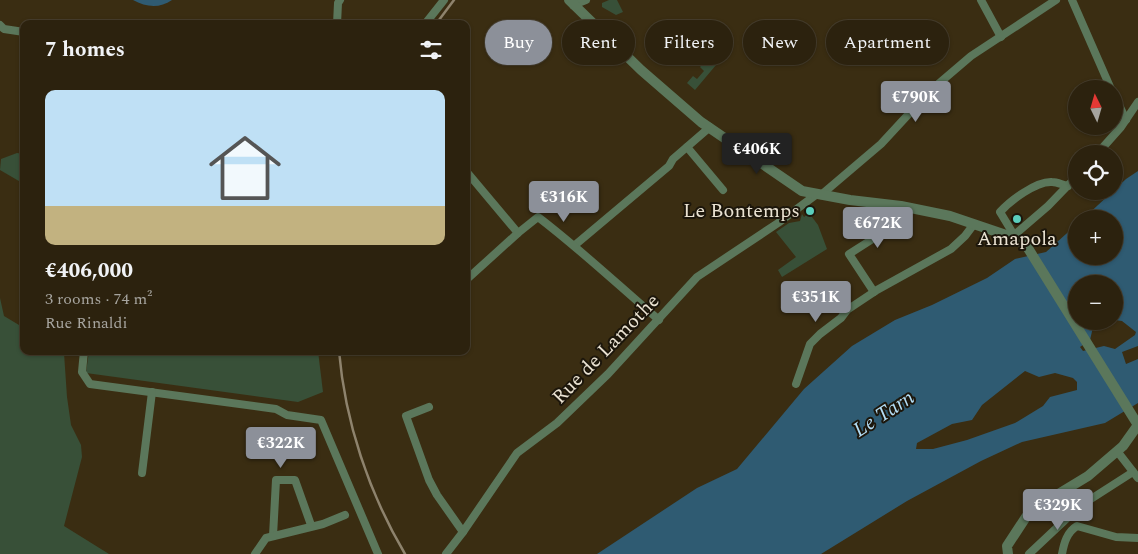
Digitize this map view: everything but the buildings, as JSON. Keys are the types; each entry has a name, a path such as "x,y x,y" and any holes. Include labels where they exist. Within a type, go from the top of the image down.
{"street":[{"path":"337,20 338,3 340,0"},
{"path":"428,20 444,0"},
{"path":"571,2 586,0"},
{"path":"981,0 1001,37"},
{"name":"Rue de Lamothe","path":"446,554 517,453 557,423 608,374 697,277 819,194 881,144 930,91 972,56 1056,0"},
{"path":"1072,0 1108,80"},
{"path":"571,2 641,70 702,122 802,191 901,206 950,216 1014,236 1026,245 1136,423 1117,451 1088,476 1032,511 1026,517 1007,546 1008,554"},
{"path":"0,25 4,29 20,31"},
{"path":"1105,145 1138,102"},
{"path":"1123,114 1126,120"},
{"path":"575,245 669,166 674,159 710,127"},
{"path":"687,147 723,190"},
{"path":"470,176 518,233"},
{"path":"1014,236 1000,212 1007,204 1032,188 1043,184 1052,182 1068,186"},
{"path":"1014,236 1068,186"},
{"path":"874,292 849,254 882,233 901,206"},
{"path":"470,276 538,217 575,245 598,268 659,320"},
{"path":"796,384 810,344 820,334 841,318 847,310 874,292 900,276 952,250 974,224"},
{"path":"84,355 82,372 90,384 276,409 287,414 322,420 378,554"},
{"path":"142,473 152,392"},
{"path":"429,408 406,416 429,480 437,495 463,532"},
{"path":"1029,554 1080,506 1135,475 1117,451"},
{"path":"273,536 276,480 295,480 311,526"},
{"path":"255,554 266,538 323,524 345,515"},
{"path":"1062,554 1064,542 1077,526 1116,537 1138,538"}],"green space":[{"path":"609,0 617,0 623,12 616,15 602,7 602,3"},
{"path":"702,65 716,65 695,90 687,83 693,76 697,79 704,71 700,67"},
{"path":"20,153 20,182 0,170 1,159"},
{"path":"809,213 818,225 827,249 782,277 778,270 796,257 776,232 789,223 800,221 802,214 804,217"},
{"path":"0,298 4,316 20,326 20,355 64,355 71,425 81,445 82,457 64,526 109,554 0,554"},
{"path":"88,355 318,355 323,392 298,402 86,373"}],"water":[{"path":"133,0 172,0 162,5 152,6"},
{"name":"Le Tarn","path":"1138,171 1138,346 1122,352 1126,364 1138,359 1138,403 1105,423 1022,442 981,461 907,501 821,554 597,554 697,488 737,469 804,389 852,346 895,320 932,305 987,278 1015,259 1046,252 1068,232 1068,265 1123,265 1123,210 1093,210 1103,200 1123,200 1123,182","holes":["1025,371 1039,377 1055,373 1073,378 1077,382 1077,390 1050,397 1043,406 1015,423 967,440 933,449 916,449 917,443 952,424 972,420 982,405"]}],"railway":[{"path":"439,20 454,0"},
{"path":"339,355 347,404 361,456 380,507 405,554"}],"place":[{"name":"Le Bontemps","path":"810,211"},
{"name":"Amapola","path":"1017,219"}]}
